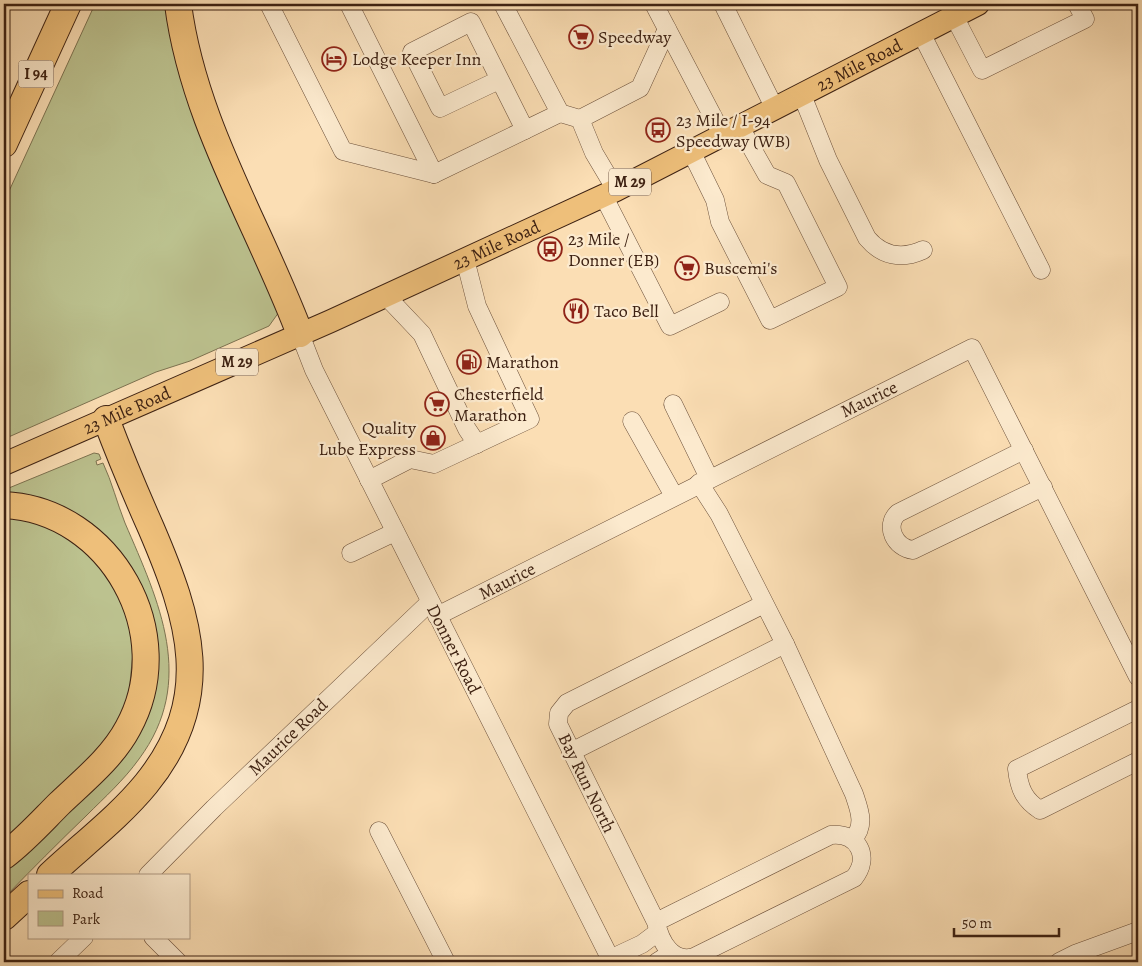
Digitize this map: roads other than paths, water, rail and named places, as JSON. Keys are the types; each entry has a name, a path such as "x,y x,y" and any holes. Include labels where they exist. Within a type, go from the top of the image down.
{"highway":[{"name":"I 94","path":"4,144 68,4"},
{"path":"178,4 187,55 207,118 288,302 300,334"},
{"path":"51,874 146,784 174,742 187,701 190,650 180,600 106,419"},
{"path":"4,505 35,510 58,518 94,542 122,574 134,596 145,642 142,688 128,729 99,766 4,856"},
{"path":"4,917 28,895"}],"main road":[{"name":"23 Mile Road","path":"4,464 386,296 609,192 978,4"}],"street":[{"path":"269,4 343,151 434,174 560,113 580,119 640,88 667,29"},
{"path":"350,4 434,174"},
{"path":"503,4 560,113"},
{"path":"654,4 667,29 731,131 767,175 786,183 838,287 770,320 720,222 715,200 691,151"},
{"path":"722,4 775,108"},
{"path":"954,16 982,70 1085,19 1077,4"},
{"path":"499,80 440,108 412,52 471,22 525,130"},
{"path":"921,33 1041,270"},
{"path":"802,95 828,160 867,238 885,254 913,255 923,250"},
{"path":"580,119 609,192 670,326 720,302"},
{"path":"369,480 410,459 434,464 530,419 477,306 466,259"},
{"path":"386,296 422,334 467,429 477,444"},
{"name":"Donner Road","path":"300,334 314,370 611,961"},
{"name":"Maurice","path":"433,609 674,496 972,348 1138,677"},
{"path":"673,404 719,514 786,644 861,814 860,827 853,838"},
{"path":"632,420 674,496"},
{"path":"1024,450 898,513 893,518 892,526 896,542 900,546 913,550 1043,487"},
{"path":"351,553 395,532"},
{"name":"Bay Run North","path":"664,958 657,927 558,724 560,713 567,703 764,604"},
{"name":"Maurice Road","path":"149,874 214,808 433,609"},
{"path":"571,752 786,644"},
{"path":"1138,708 1017,769 1018,783 1022,794 1030,804 1040,810 1138,761"},
{"path":"378,831 446,962"},
{"path":"611,961 642,944 657,927 830,835 847,835 853,838 861,858 861,866 854,878 694,957 664,958"},
{"path":"1060,962 1075,954 1137,934"},
{"path":"58,962 83,938"},
{"path":"154,938 178,962"}],"place":[{"name":"Speedway","path":"581,37"},
{"name":"Lodge Keeper Inn","path":"334,59"},
{"name":"23 Mile / I-94 Speedway (WB)","path":"658,130"},
{"name":"23 Mile / Donner (EB)","path":"550,249"},
{"name":"Buscemi's","path":"687,268"},
{"name":"Taco Bell","path":"576,311"},
{"name":"Marathon","path":"469,362"},
{"name":"Chesterfield Marathon","path":"437,404"},
{"name":"Quality Lube Express","path":"433,438"}]}
